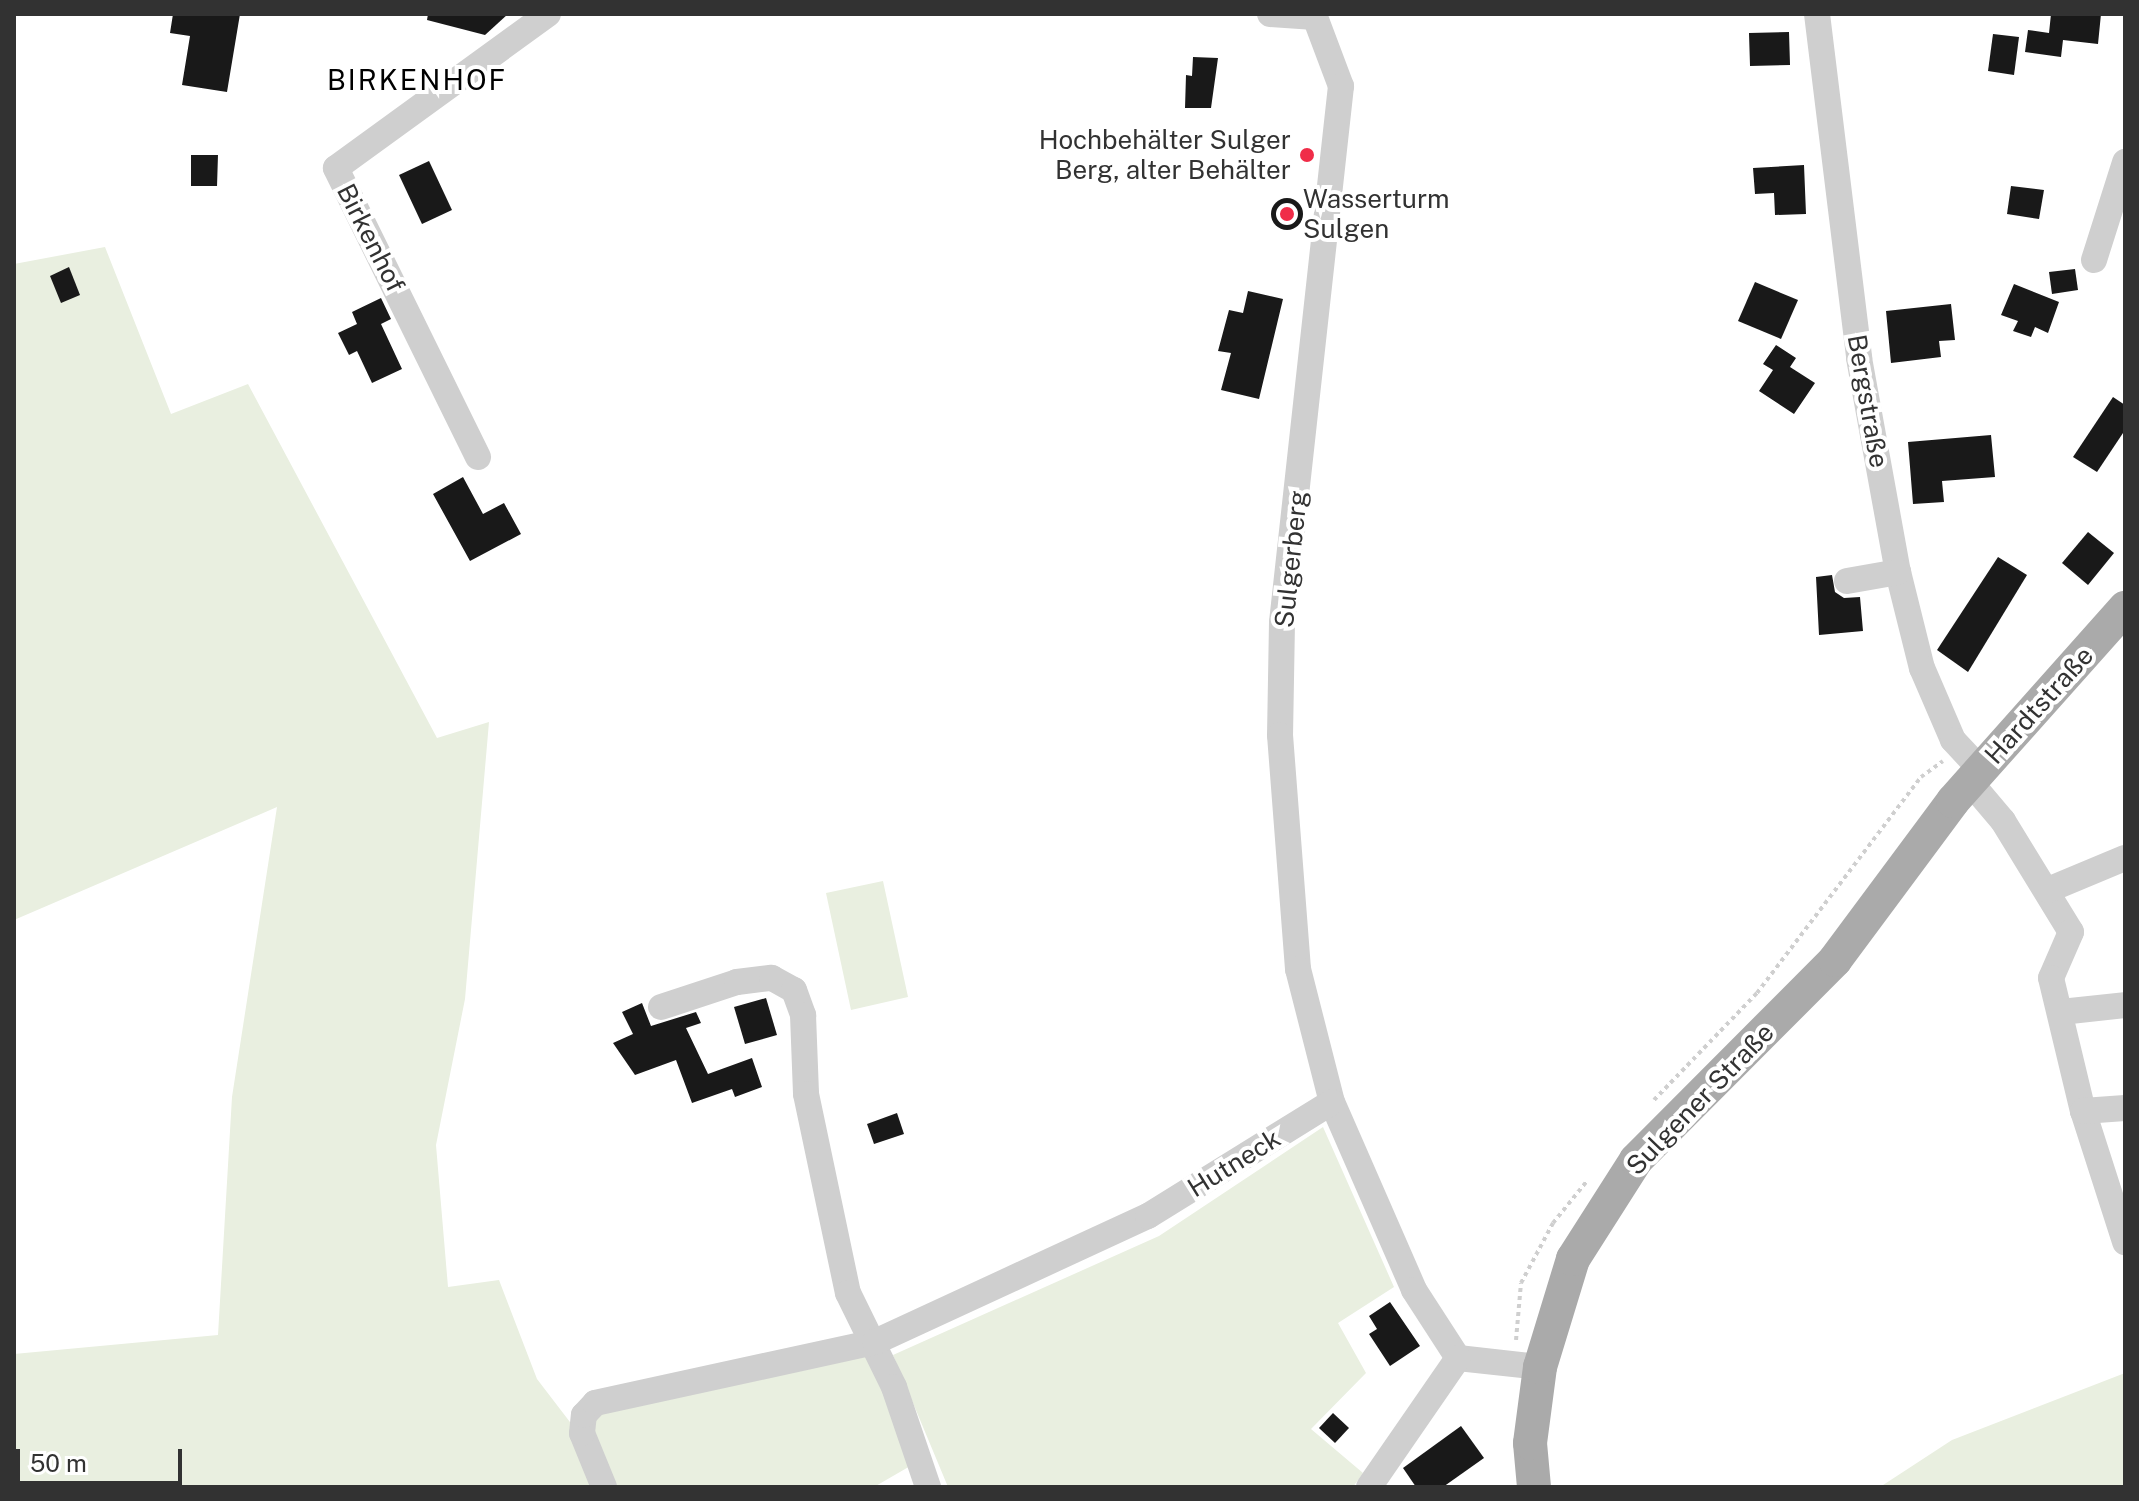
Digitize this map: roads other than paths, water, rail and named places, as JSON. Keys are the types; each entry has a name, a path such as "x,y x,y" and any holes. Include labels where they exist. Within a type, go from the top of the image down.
{"main road":[{"name":"Hardtstraße","path":"1968,785 2125,608"},
{"name":"Sulgener Straße","path":"1534,1487 1530,1443 1540,1367 1573,1259 1636,1160 1835,960 1968,785"}],"street":[{"name":"Birkenhof","path":"478,457 336,168 548,14"},
{"path":"1270,14 1316,16"},
{"name":"Bergstraße","path":"1817,14 1859,358 1898,572 1922,668 1953,740 1968,785 2048,890 2071,932 2051,978 2061,1012"},
{"name":"Sulgerberg","path":"1316,16 1341,86 1282,622 1280,735 1298,969 1332,1102"},
{"path":"2094,260 2125,162"},
{"path":"1847,581 1898,572"},
{"path":"2048,890 2125,858"},
{"path":"661,1007 737,982 772,978 794,990 803,1015 806,1094 822,1183 848,1293 875,1342 928,1487"},
{"path":"2125,1005 2061,1012 2083,1111 2125,1242"},
{"path":"1332,1102 1414,1290 1458,1358"},
{"name":"Hutneck","path":"604,1487 582,1433 584,1415 595,1403 875,1342 1148,1216 1332,1102"},
{"path":"2083,1111 2125,1108"},
{"path":"1458,1358 1540,1367"},
{"path":"1369,1487 1458,1358"}],"place":[{"name":"Hochbehälter Sulger Berg, alter Behälter","path":"1307,155"},
{"name":"Wasserturm Sulgen","path":"1287,214"}],"district":[{"name":"BIRKENHOF","path":"417,80"}]}
